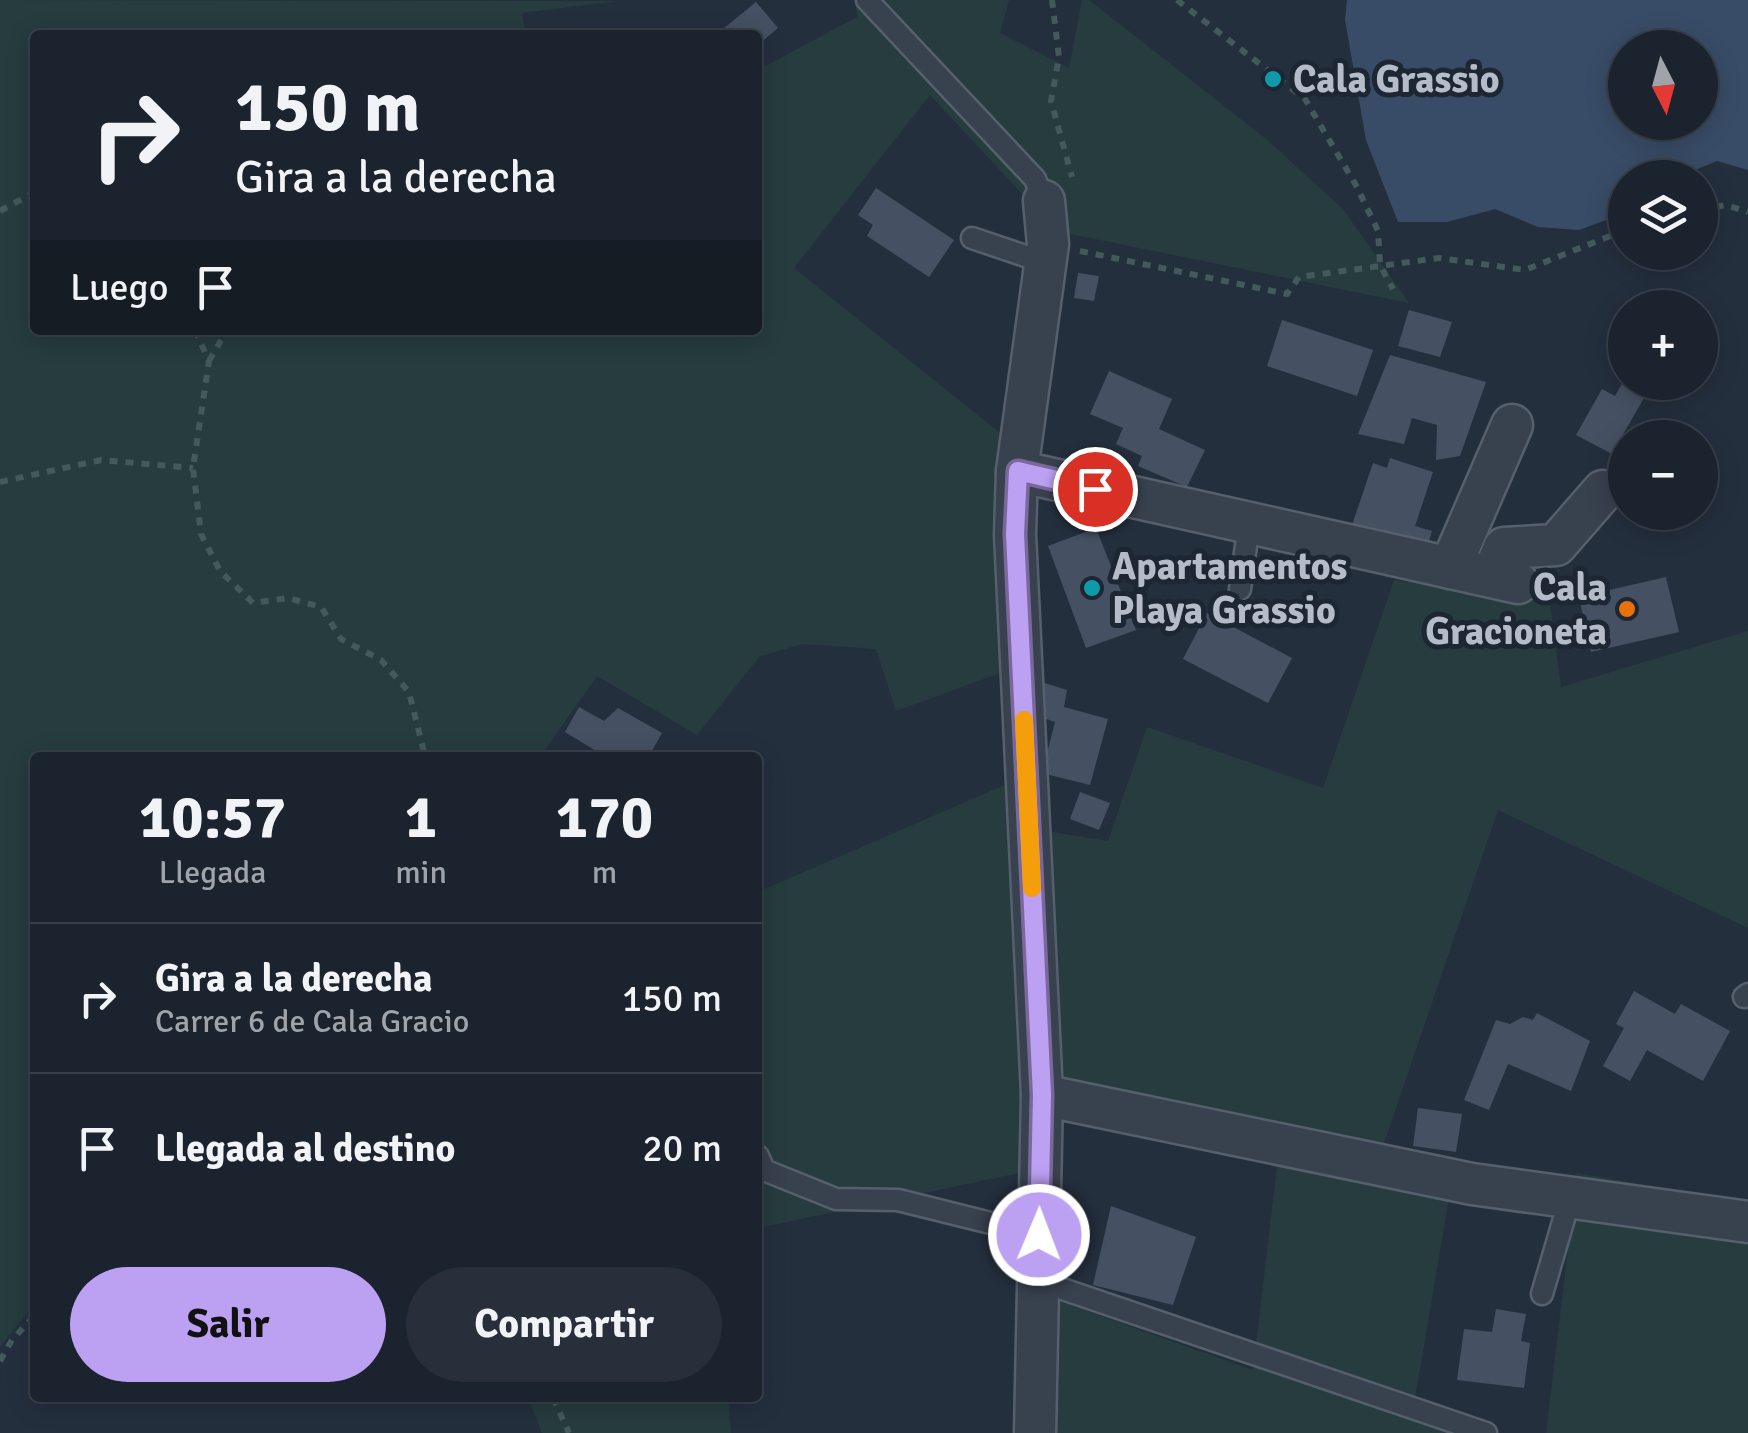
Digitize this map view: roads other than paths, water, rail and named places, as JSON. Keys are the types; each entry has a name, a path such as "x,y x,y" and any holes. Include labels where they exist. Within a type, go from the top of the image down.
{"street":[{"path":"1035,1433 1042,1095 1015,534 1018,471 1066,248 1059,192"},
{"path":"1450,568 1512,425"},
{"path":"1018,471 1505,580 1504,548 1556,544 1603,491"},
{"path":"1042,1095 1472,1184 1748,1222"}],"lane":[{"path":"867,0 1035,179 1059,192"},
{"path":"972,238 1066,248"},
{"path":"1240,589 1250,524"},
{"path":"762,1165 764,1170 836,1199 898,1200 1039,1235"},
{"path":"1542,1294 1570,1198"},
{"path":"1038,1280 1486,1433"}],"water":[{"path":"1347,0 1748,0 1748,170 1718,160 1608,160 1608,219 1579,230 1538,227 1495,209 1447,222 1398,222 1366,140 1345,20"}],"place":[{"name":"Cala Grassio","path":"1273,79"},
{"name":"Apartamentos Playa Grassio","path":"1092,588"},
{"name":"Cala Gracioneta","path":"1627,609"}]}
